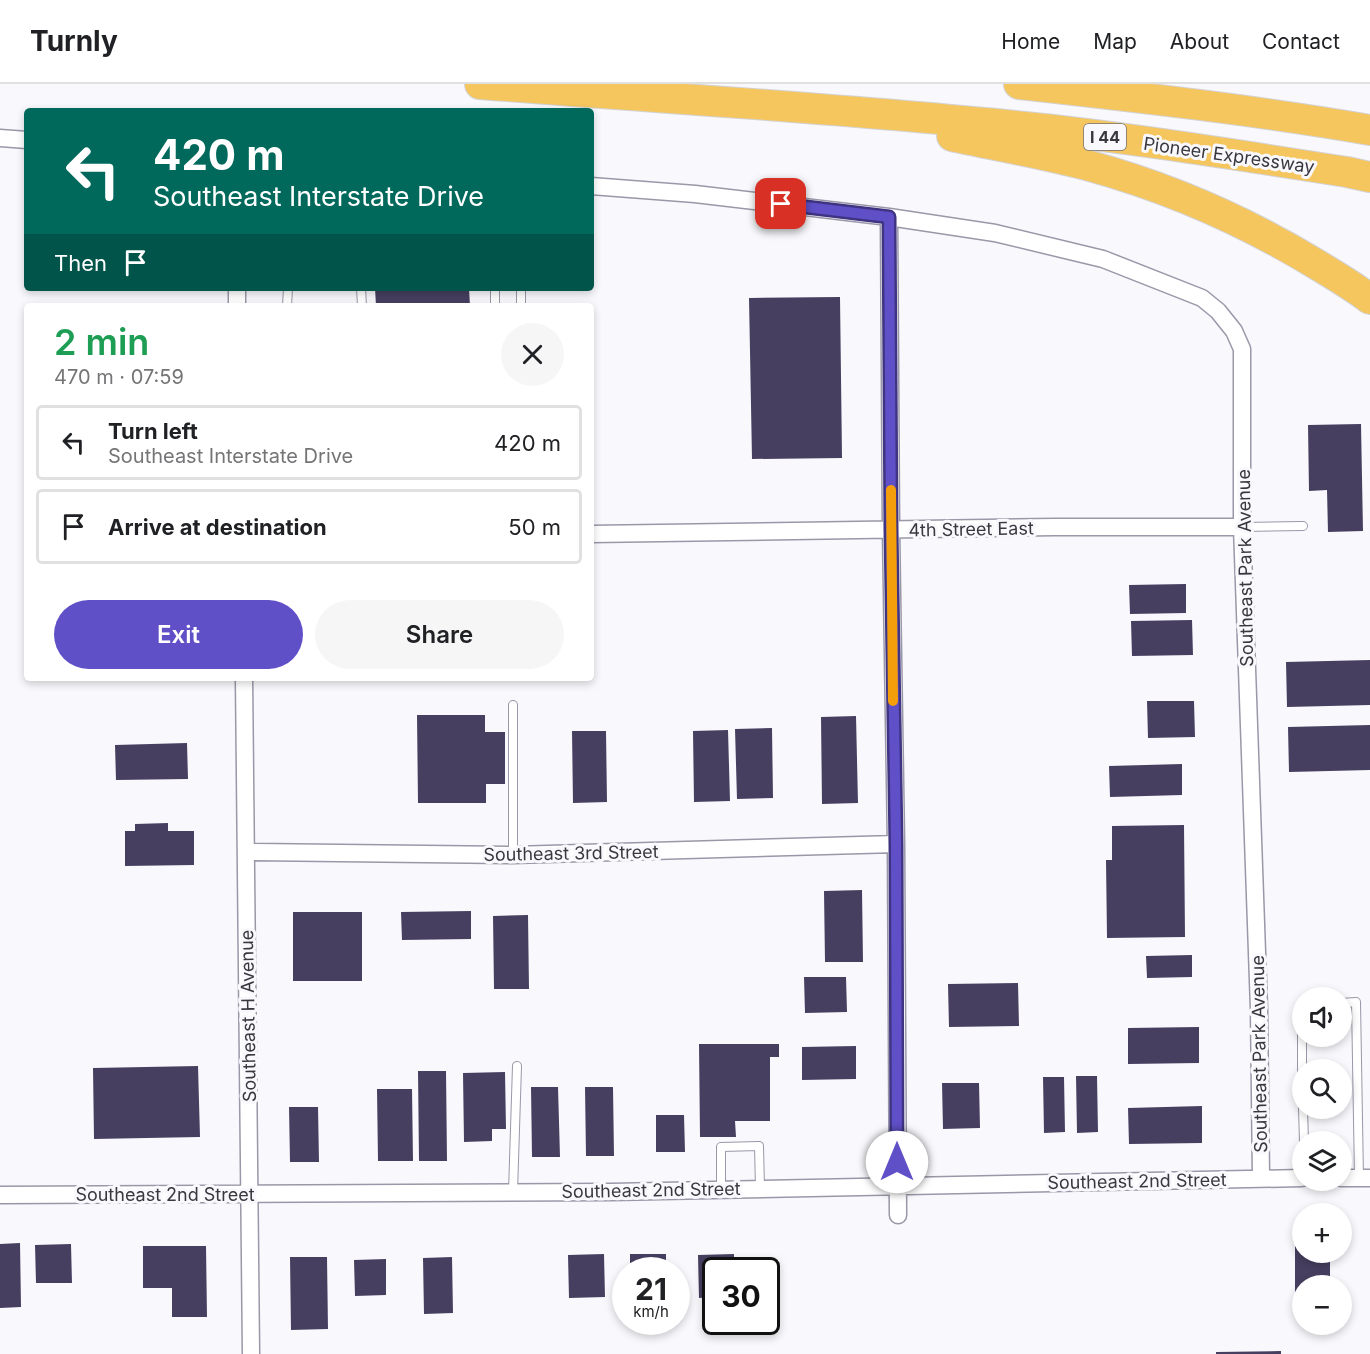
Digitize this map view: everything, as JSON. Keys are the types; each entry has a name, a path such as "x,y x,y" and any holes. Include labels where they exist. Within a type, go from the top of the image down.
{"highway":[{"name":"I 44","path":"480,84 838,110"},
{"path":"1018,84 1187,104 1370,130"},
{"name":"Pioneer Expressway","path":"838,110 1016,126 1166,145 1370,177"},
{"path":"838,110 1089,166 1142,182 1242,222 1302,255 1370,299"}],"street":[{"path":"0,138 24,140"},
{"name":"Southeast Park Avenue","path":"594,186 696,194 889,217 995,233 1103,259 1202,298 1218,311 1234,332 1242,349 1242,527 1259,1009 1261,1178"},
{"path":"889,217 896,844 897,1215"},
{"name":"4th Street East","path":"594,534 1055,527 1242,527"},
{"name":"Southeast H Avenue","path":"244,681 251,1354"},
{"name":"Southeast 3rd Street","path":"246,852 513,855 896,844"},
{"name":"Southeast 2nd Street","path":"0,1195 513,1192 1292,1178"}],"lane":[{"path":"1242,527 1304,526"},
{"path":"513,705 513,855"},
{"path":"1352,1002 1356,1002 1365,1178"},
{"path":"513,1192 517,1066"},
{"path":"721,1189 721,1147 759,1146 760,1188"}],"building":[{"path":"375,291 469,291 470,303 376,303"},
{"path":"840,297 842,458 752,459 749,298"},
{"path":"1361,424 1363,531 1328,532 1327,490 1309,491 1308,425"},
{"path":"1186,584 1186,613 1130,614 1129,585"},
{"path":"1192,620 1193,655 1132,656 1131,621"},
{"path":"1370,660 1370,705 1287,707 1286,662"},
{"path":"1147,701 1194,701 1195,737 1148,738"},
{"path":"417,715 485,715 485,732 505,732 505,784 486,784 486,803 418,803"},
{"path":"856,716 858,803 822,804 821,717"},
{"path":"1370,725 1370,770 1289,772 1288,727"},
{"path":"772,728 773,798 737,799 735,729"},
{"path":"728,730 730,801 694,802 693,731"},
{"path":"572,731 606,731 607,802 573,803"},
{"path":"187,743 188,779 116,780 115,745"},
{"path":"1182,764 1182,795 1110,797 1109,766"},
{"path":"168,823 168,831 194,831 194,865 125,866 125,831 135,831 135,824"},
{"path":"1184,825 1185,937 1107,938 1106,860 1112,860 1112,826"},
{"path":"862,890 863,962 825,962 824,891"},
{"path":"471,911 471,939 402,940 401,912"},
{"path":"293,912 362,912 362,981 293,981"},
{"path":"528,915 529,989 494,989 493,916"},
{"path":"1192,955 1192,977 1147,978 1146,956"},
{"path":"804,977 846,977 847,1012 805,1013"},
{"path":"1018,983 1019,1026 949,1027 948,984"},
{"path":"1199,1027 1199,1063 1128,1064 1128,1028"},
{"path":"699,1044 779,1044 779,1057 770,1057 770,1121 735,1121 736,1137 700,1137"},
{"path":"856,1046 856,1079 802,1080 802,1047"},
{"path":"198,1066 200,1137 94,1139 93,1068"},
{"path":"418,1071 446,1071 447,1161 419,1161"},
{"path":"505,1072 506,1129 492,1129 492,1141 464,1142 463,1073"},
{"path":"1076,1076 1097,1076 1098,1132 1077,1133"},
{"path":"1043,1077 1064,1077 1065,1132 1044,1133"},
{"path":"942,1083 979,1083 980,1128 943,1129"},
{"path":"531,1087 558,1087 560,1157 532,1157"},
{"path":"585,1087 613,1087 614,1156 586,1156"},
{"path":"377,1089 412,1089 413,1161 378,1161"},
{"path":"1202,1106 1202,1143 1129,1144 1128,1108"},
{"path":"289,1107 318,1107 319,1162 290,1162"},
{"path":"656,1115 684,1115 685,1152 656,1152"},
{"path":"20,1243 21,1307 0,1308 0,1244"},
{"path":"71,1244 72,1283 36,1283 35,1245"},
{"path":"143,1246 206,1246 207,1317 172,1317 172,1288 143,1288"},
{"path":"604,1254 605,1297 569,1298 568,1255"},
{"path":"630,1254 666,1254 666,1257 630,1257"},
{"path":"734,1254 734,1257 702,1257 702,1298 699,1298 698,1255"},
{"path":"290,1257 327,1257 328,1329 291,1330"},
{"path":"452,1257 453,1313 424,1314 423,1258"},
{"path":"386,1259 386,1295 355,1296 354,1260"},
{"path":"1295,1263 1330,1263 1330,1275 1295,1275"},
{"path":"1281,1351 1281,1354 1216,1354 1216,1352"}],"slow traffic":[{"path":"891,490 893,701"}],"route":[{"path":"781,204 889,217 897,1162"}]}
